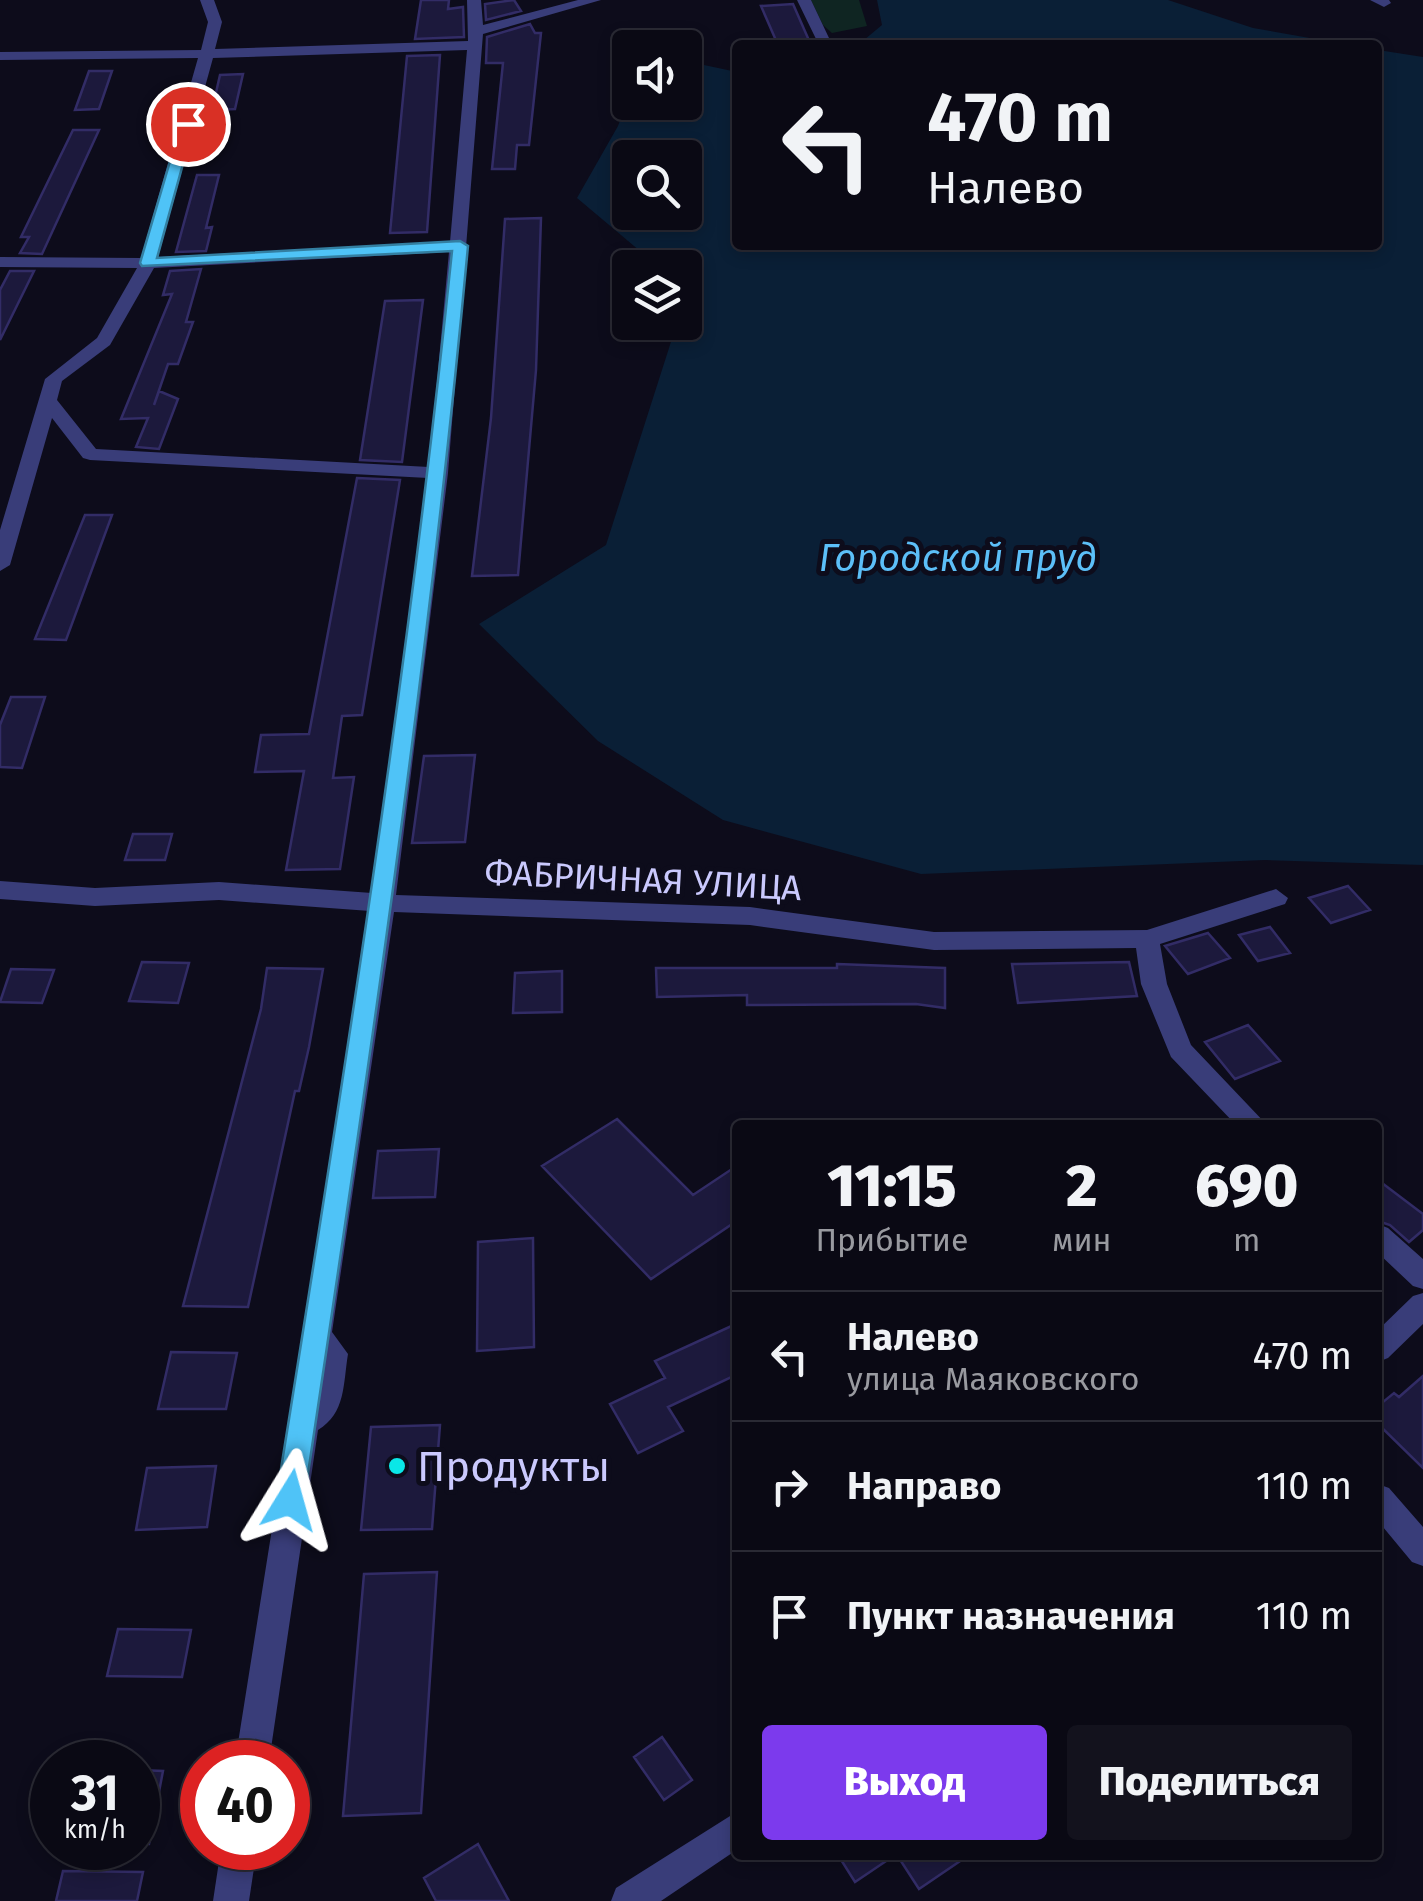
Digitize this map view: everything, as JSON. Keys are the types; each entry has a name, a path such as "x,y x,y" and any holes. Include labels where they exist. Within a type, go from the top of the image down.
{"street":[{"path":"0,565 54,379 104,340 148,263 208,54 214,22 207,0"},
{"path":"255,1740 301,1424 323,1412 332,1354 316,1334 383,903 438,473 476,38 474,0"},
{"path":"0,56 208,54 476,38 594,0"},
{"path":"804,0 822,38"},
{"path":"0,262 148,263 460,246"},
{"path":"48,400 90,454 438,473"},
{"name":"ФАБРИЧНАЯ УЛИЦА","path":"0,890 95,897 220,891 383,903 750,916 934,941 1147,939 1276,898"},
{"path":"1147,939 1154,984 1180,1050 1248,1120"},
{"path":"1382,1240 1423,1277"},
{"path":"1382,1345 1423,1305"},
{"path":"1382,1503 1423,1551"},
{"path":"629,1901 732,1832"},
{"path":"231,1901 236,1870"}],"green space":[{"path":"811,0 859,0 867,26 832,33 823,25"}],"water":[{"path":"877,0 1168,0 1253,28 1321,40 864,40 882,25"},
{"name":"Городской пруд","path":"1382,51 1423,57 1423,865 1265,860 921,874 723,820 598,741 479,624 606,545 672,340 702,340 702,250 639,250 615,230 702,230 702,140 612,140 612,227 577,198 620,120 702,120 702,65 732,71 732,250 1382,250"}],"building":[{"path":"421,0 449,0 448,9 463,7 464,37 415,39"},
{"path":"514,0 521,11 486,20 485,4"},
{"path":"793,4 809,40 776,40 761,6"},
{"path":"530,24 535,33 541,33 529,145 517,145 515,169 492,169 503,63 486,63 487,37"},
{"path":"440,55 427,232 390,233 407,56"},
{"path":"89,71 112,71 99,109 75,110"},
{"path":"243,74 235,109 212,110 220,75"},
{"path":"73,130 99,130 42,254 20,253 29,237 21,237"},
{"path":"197,175 219,175 206,228 212,227 206,251 176,252"},
{"path":"541,218 536,370 518,575 472,576 491,418 505,219"},
{"path":"201,269 186,322 193,322 178,364 168,364 154,405 159,391 178,399 159,449 136,447 148,418 121,419 172,294 163,295 170,271"},
{"path":"10,271 34,271 0,340 0,290"},
{"path":"423,300 402,462 360,460 385,301"},
{"path":"357,478 400,480 362,715 342,716 333,778 354,777 340,869 286,870 304,771 255,772 261,735 309,734"},
{"path":"85,515 112,515 66,640 35,639"},
{"path":"11,697 45,697 22,768 0,767 0,725"},
{"path":"475,755 465,842 412,843 424,756"},
{"path":"133,834 172,834 165,860 125,860"},
{"path":"1348,886 1370,910 1331,923 1309,898"},
{"path":"1270,927 1290,953 1258,961 1239,935"},
{"path":"1208,933 1230,958 1188,974 1165,946"},
{"path":"142,962 189,963 178,1003 129,1001"},
{"path":"1129,962 1137,996 1018,1003 1012,964"},
{"path":"837,964 945,968 945,1008 916,1004 747,1005 747,995 657,997 656,968 837,968"},
{"path":"267,968 323,969 309,1047 299,1091 295,1091 248,1307 183,1306 261,1009"},
{"path":"11,969 54,970 42,1003 0,1002"},
{"path":"562,971 562,1012 513,1013 515,973"},
{"path":"1248,1025 1280,1061 1235,1079 1205,1042"},
{"path":"617,1119 693,1195 732,1169 732,1224 651,1279 542,1166"},
{"path":"439,1149 435,1197 373,1198 378,1151"},
{"path":"1382,1183 1423,1214 1423,1230 1409,1242 1382,1222"},
{"path":"533,1238 534,1347 477,1351 478,1242"},
{"path":"732,1326 732,1377 668,1407 683,1431 638,1453 610,1404 665,1378 655,1361"},
{"path":"171,1352 237,1353 226,1409 158,1409"},
{"path":"1423,1376 1423,1468 1382,1428 1382,1403 1394,1393 1399,1397"},
{"path":"440,1425 432,1529 361,1530 371,1427"},
{"path":"216,1466 207,1527 136,1530 147,1468"},
{"path":"437,1572 421,1813 343,1816 364,1574"},
{"path":"118,1629 191,1630 182,1677 107,1676"},
{"path":"662,1737 692,1780 664,1800 634,1757"},
{"path":"478,1844 509,1901 436,1901 424,1878"},
{"path":"841,1860 888,1860 855,1882"},
{"path":"900,1860 962,1860 919,1889"},
{"path":"63,1871 143,1872 137,1901 56,1901"}],"place":[{"name":"Продукты","path":"397,1466"}],"route":[{"path":"188,124 148,263 460,246 438,473 383,903 290,1500"}]}
